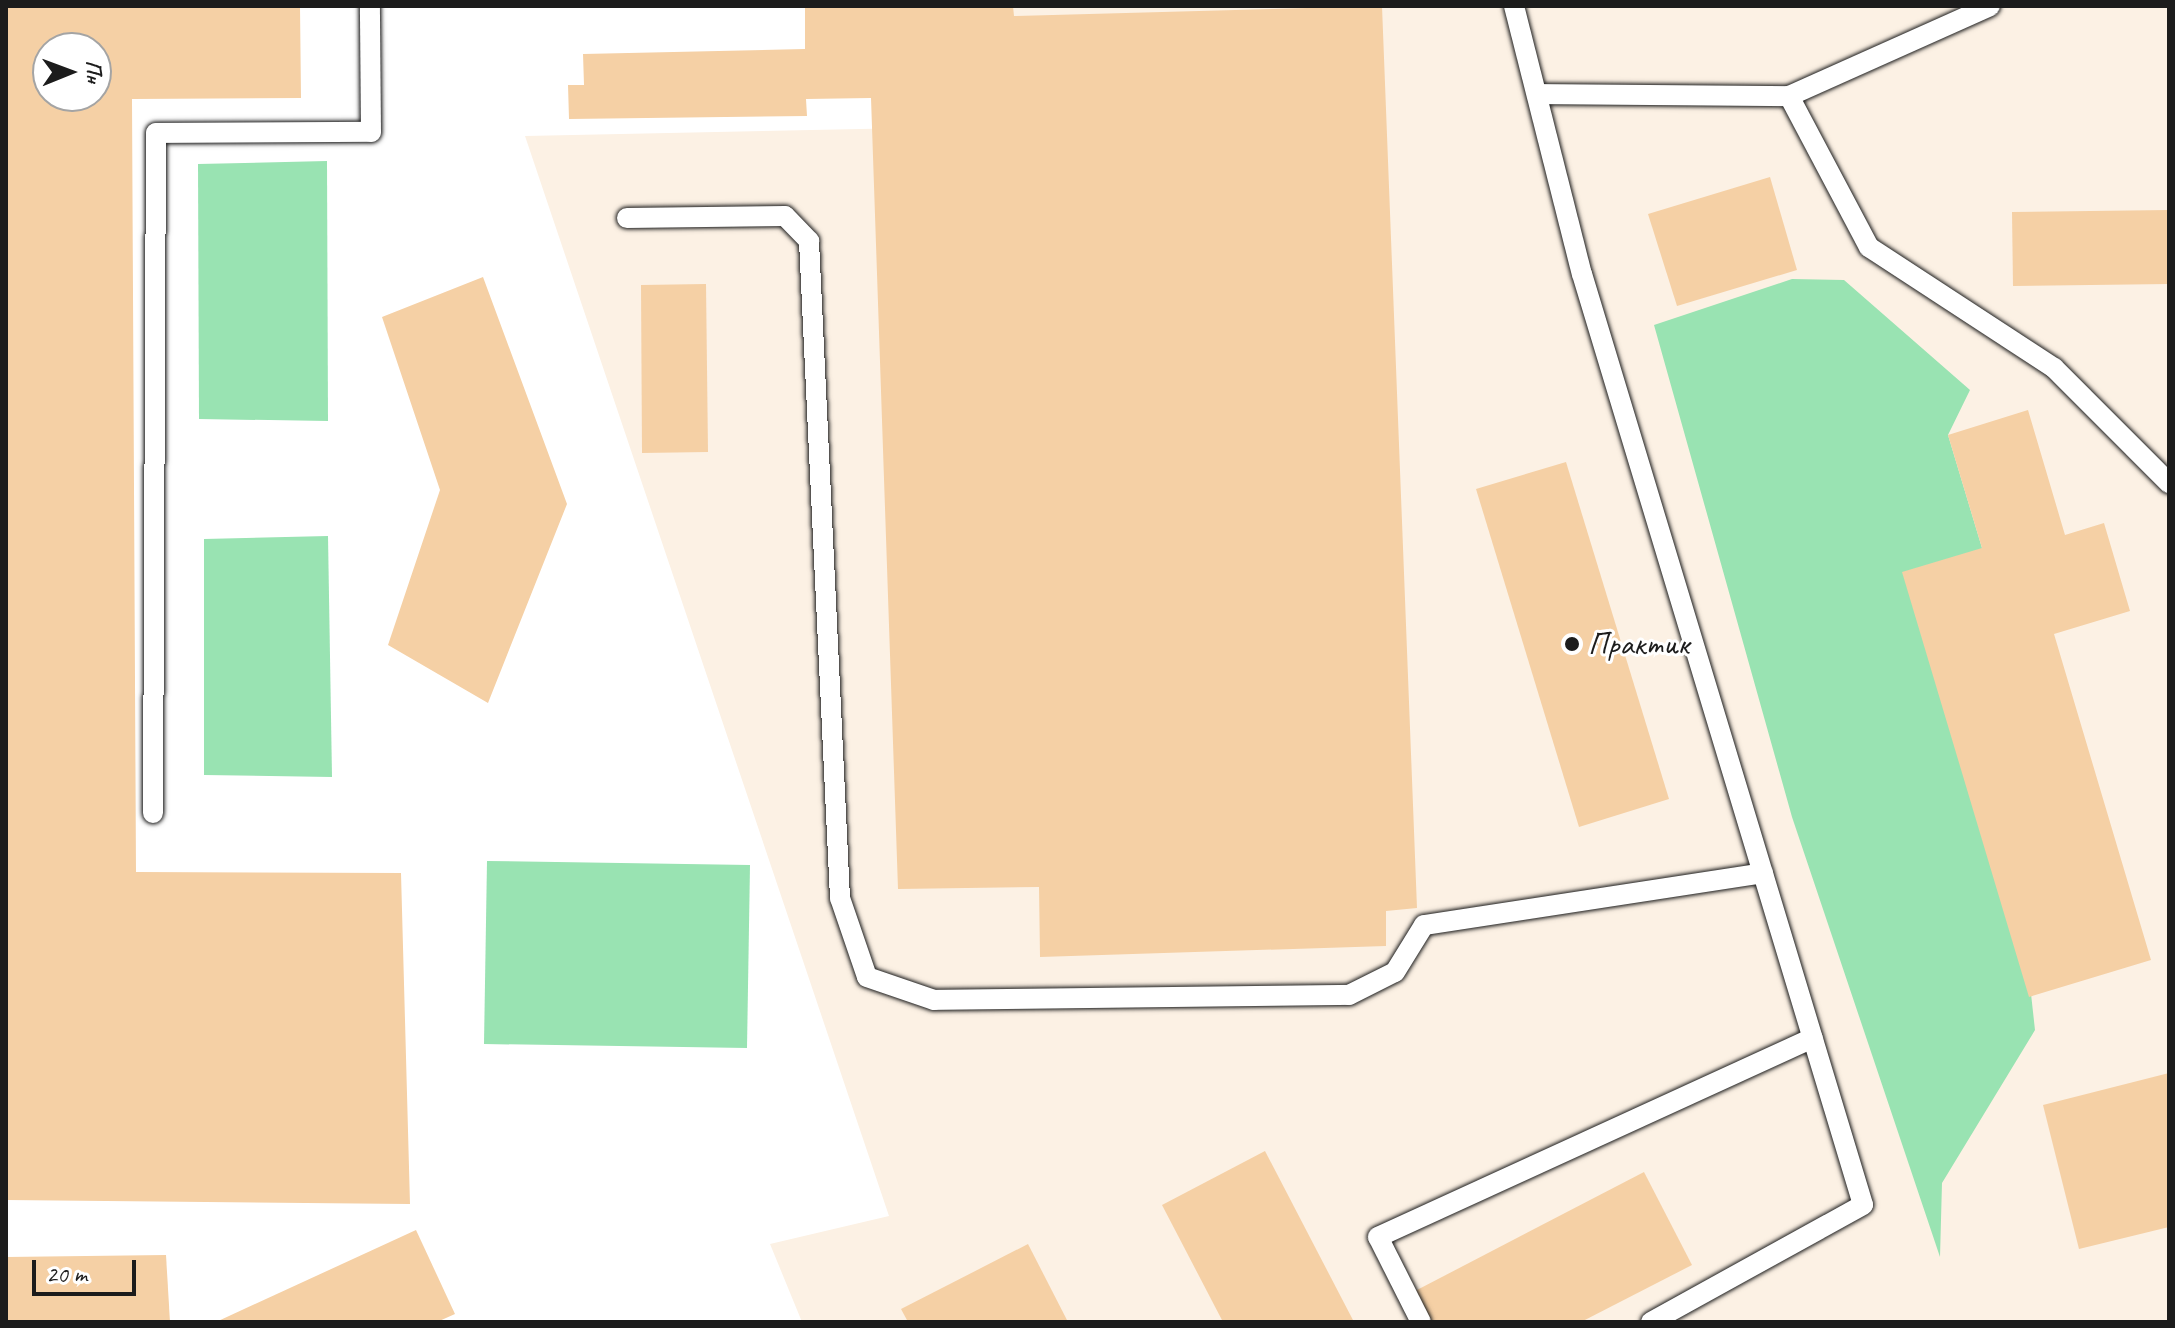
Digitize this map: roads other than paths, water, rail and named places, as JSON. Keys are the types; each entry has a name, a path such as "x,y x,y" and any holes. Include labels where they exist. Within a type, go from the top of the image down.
{"lane":[{"path":"153,813 156,133 371,132 370,6"},
{"path":"1514,6 1540,94 1582,274 1863,1205 1651,1322"},
{"path":"1540,94 1789,96 1990,6"},
{"path":"1789,96 1869,247 2054,368 2169,483"},
{"path":"627,218 785,216 809,241 840,898 867,977 934,1000 1349,995 1395,972 1424,925 1763,873"},
{"path":"1421,1322 1378,1237 1813,1038"}],"place":[{"name":"Практик","path":"1572,644"}]}
